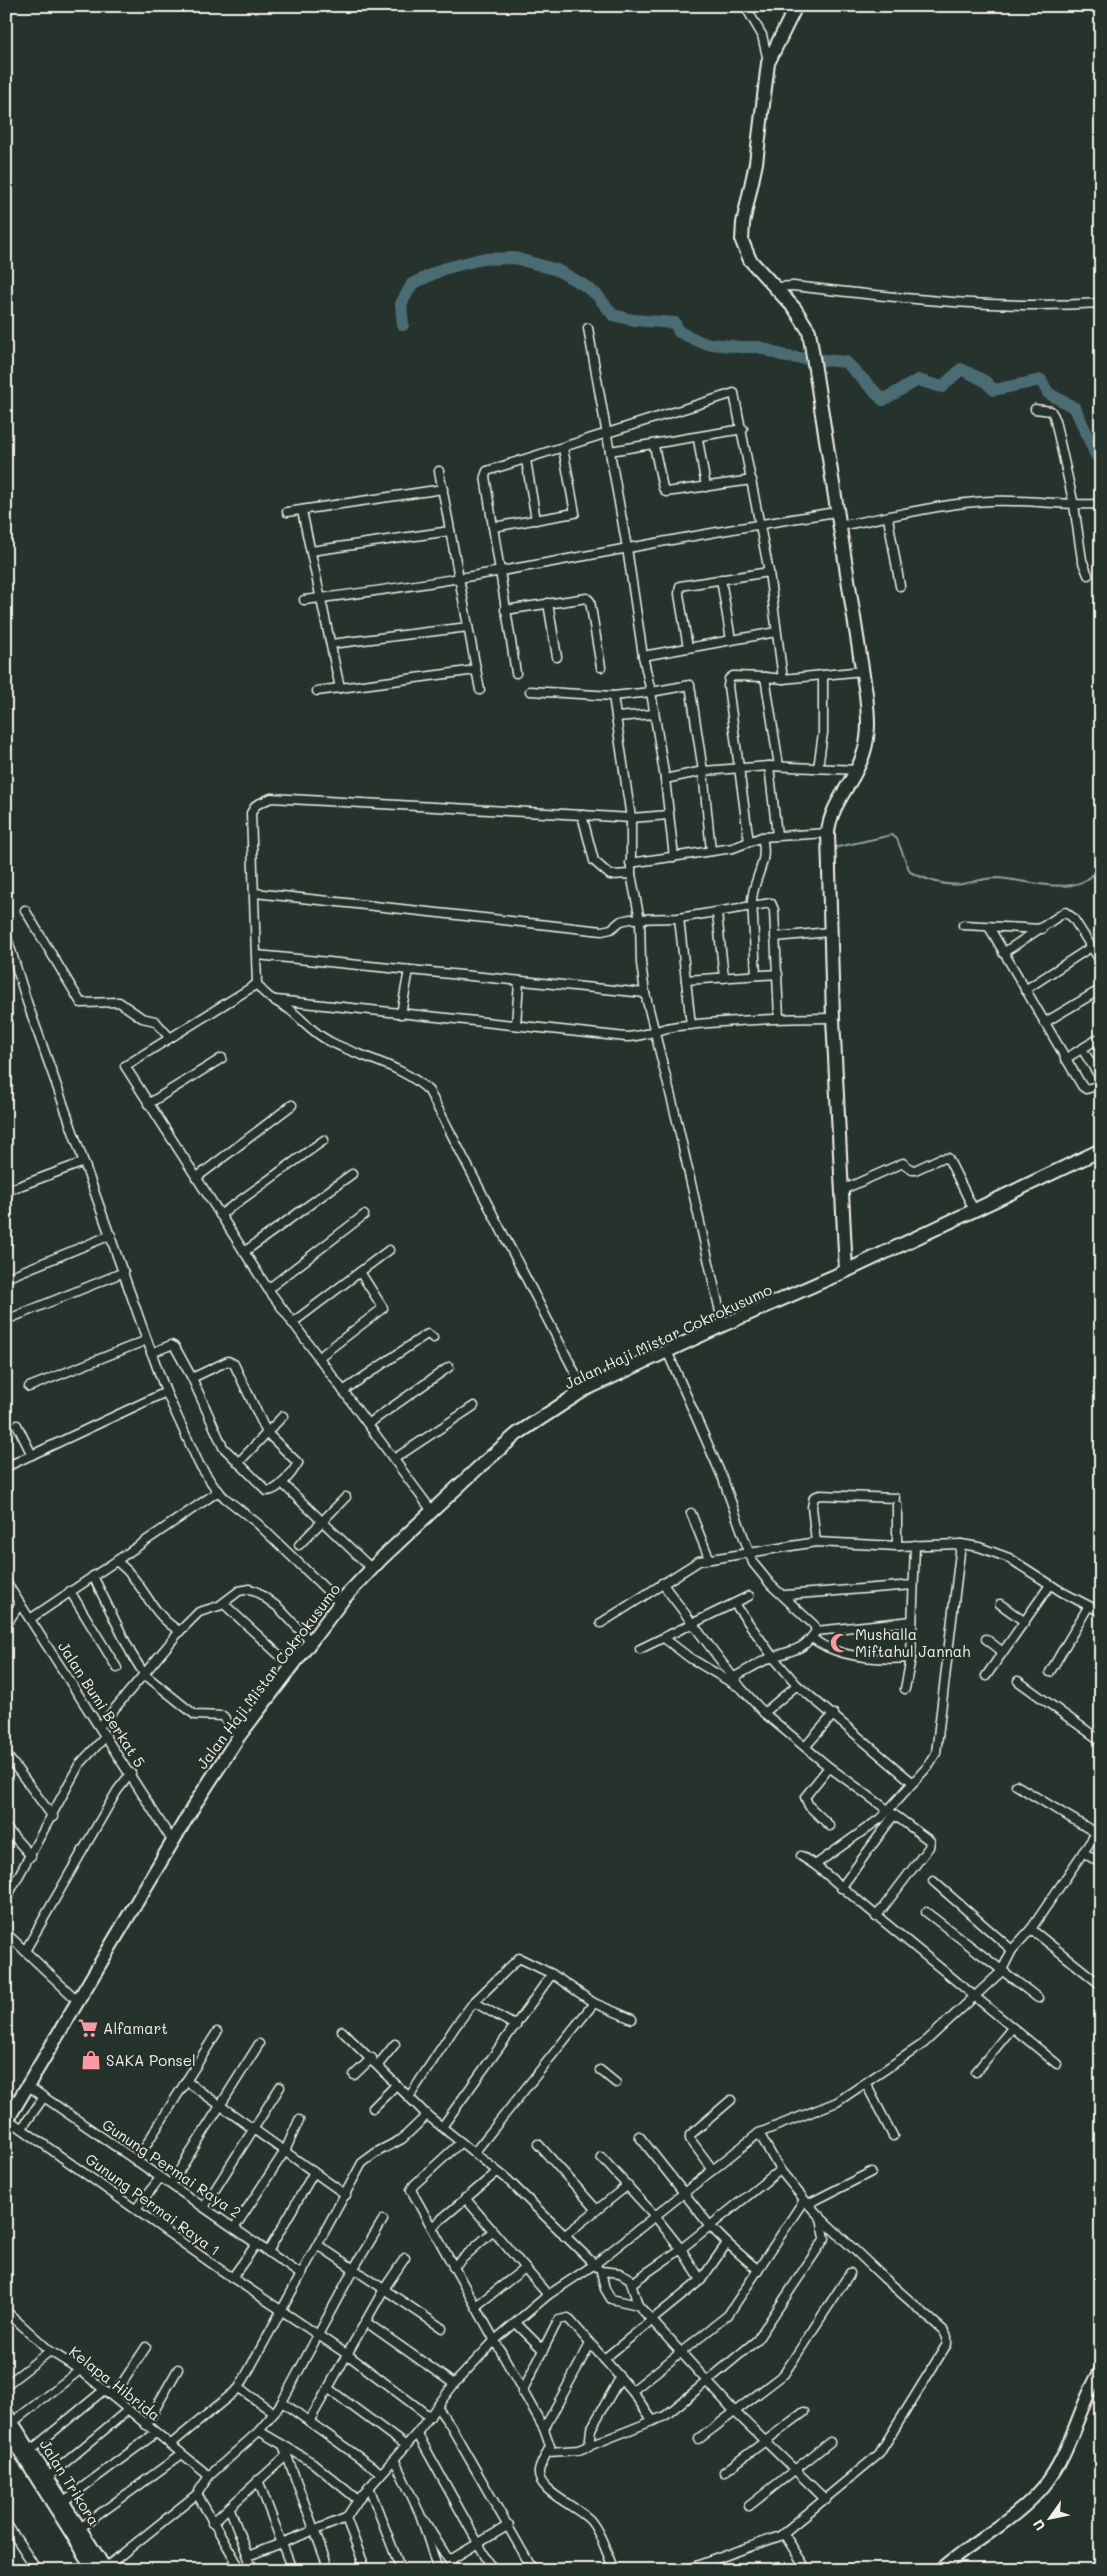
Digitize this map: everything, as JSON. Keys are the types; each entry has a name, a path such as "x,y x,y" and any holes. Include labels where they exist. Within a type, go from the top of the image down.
{"main road":[{"path":"796,6 768,63 756,163 743,223 742,241 750,260 794,309 809,331 838,526 863,671 868,730 864,754 831,815 828,833 829,932 846,1271"},
{"name":"Jalan Haji Mistar Cokrokusumo","path":"7,2120 173,1842 239,1736 340,1603 432,1511 517,1434 584,1390 723,1325 846,1271 1101,1150"},
{"name":"Jalan Trikora","path":"8,2421 31,2450 64,2501 102,2569"},
{"name":"Jalan Trikora","path":"8,2421 102,2569"}],"street":[{"path":"745,6 762,35 768,63"},
{"path":"774,287 793,286 949,303 998,306 1101,303"},
{"path":"588,328 608,432 643,656 651,692 665,779 674,857"},
{"path":"516,673 486,474 490,470 731,393 736,396 769,572 782,679"},
{"path":"1035,409 1051,411 1054,416 1074,505 1082,560 1088,575"},
{"path":"610,452 654,446 743,429"},
{"path":"698,438 706,487"},
{"path":"654,446 664,490 669,492 752,480"},
{"path":"493,527 576,512 563,448"},
{"path":"526,460 536,520"},
{"path":"439,471 480,690"},
{"path":"287,512 443,489"},
{"path":"838,526 991,501 1074,505 1101,504"},
{"path":"302,511 340,688"},
{"path":"304,600 500,571 760,523 836,512"},
{"path":"888,518 900,586"},
{"path":"311,551 450,531"},
{"path":"688,648 679,594 680,586 769,572"},
{"path":"721,579 731,640"},
{"path":"505,610 585,597 589,599 601,667"},
{"path":"548,603 557,657"},
{"path":"331,644 468,627"},
{"path":"643,656 776,632"},
{"path":"317,691 476,670"},
{"path":"749,842 729,680 740,675 782,679 863,671"},
{"path":"818,768 823,733 824,675"},
{"path":"765,677 779,766"},
{"path":"530,691 613,696 690,685 703,771 711,851"},
{"path":"613,696 631,818 630,863 640,920 641,963 645,993 677,1121 723,1325"},
{"path":"616,717 654,714"},
{"path":"665,779 703,771 769,766 857,770"},
{"path":"769,766 778,834"},
{"path":"584,1390 429,1091 418,1080 408,1074 328,1041 312,1031 289,1010 270,999 257,984 252,813 256,805 271,798 631,818 669,814"},
{"path":"582,815 594,861 602,870 610,875 631,874"},
{"path":"630,863 733,848 762,837 778,834 828,833"},
{"path":"756,975 752,906 753,889 765,858 762,837"},
{"path":"255,893 602,930 611,929 621,921 679,918 717,913 765,902 774,905 779,1018"},
{"path":"25,910 81,1003 119,1002 142,1018 155,1021 170,1038"},
{"path":"1003,953 1065,912 1073,918 1101,962"},
{"path":"717,913 724,978"},
{"path":"679,918 691,1025"},
{"path":"963,925 1042,929"},
{"path":"989,927 1082,1086 1091,1089 1101,1084"},
{"path":"775,937 829,932"},
{"path":"6,934 27,1002 111,1235 146,1340 166,1392 199,1464 219,1491 269,1534 340,1603"},
{"path":"1025,990 1091,947"},
{"path":"257,955 645,993"},
{"path":"401,1014 409,970"},
{"path":"686,980 778,974"},
{"path":"516,1025 519,982"},
{"path":"257,984 125,1066 268,1289 432,1511"},
{"path":"1044,1023 1101,989"},
{"path":"270,999 626,1037 691,1025 779,1018 833,1018"},
{"path":"1065,1059 1101,1038"},
{"path":"1082,1049 1101,1080"},
{"path":"148,1104 222,1058"},
{"path":"196,1178 292,1105"},
{"path":"220,1216 324,1140"},
{"path":"842,1190 903,1163 912,1170 915,1170 945,1157 951,1160 974,1210"},
{"path":"6,1191 84,1162"},
{"path":"244,1252 352,1174"},
{"path":"268,1289 364,1215"},
{"path":"6,1278 111,1235"},
{"path":"292,1323 389,1250"},
{"path":"6,1320 124,1272"},
{"path":"318,1358 383,1308 360,1272"},
{"path":"342,1391 424,1336 428,1334 432,1338"},
{"path":"29,1387 146,1340"},
{"path":"151,1353 173,1345 192,1378 223,1447 267,1491 272,1491 282,1483 298,1463 267,1433 231,1361 221,1363 192,1378"},
{"path":"667,1351 723,1479 753,1563 764,1577 814,1625 814,1634 820,1644 851,1653 890,1659 911,1658"},
{"path":"368,1424 449,1366"},
{"path":"6,1467 166,1392"},
{"path":"394,1459 474,1406"},
{"path":"238,1464 283,1416"},
{"path":"17,1425 32,1455"},
{"path":"282,1483 372,1569"},
{"path":"30,1620 219,1491"},
{"path":"816,1542 812,1507 814,1497 820,1495 896,1502 896,1546"},
{"path":"299,1544 346,1497"},
{"path":"691,1513 709,1558"},
{"path":"601,1622 695,1563 709,1558 750,1554 816,1542 896,1546 961,1544 979,1547 1009,1558 1050,1585 1088,1607 1101,1612"},
{"path":"841,1888 912,1782 928,1766 936,1752 961,1544"},
{"path":"905,1689 911,1658 915,1545"},
{"path":"116,1562 130,1571 166,1622 180,1630"},
{"path":"93,1576 128,1647 144,1674 195,1715 223,1716 239,1736"},
{"name":"Jalan Bumi Berkat 5","path":"6,1582 173,1842"},
{"path":"662,1583 742,1689 764,1713 829,1767 930,1841 929,1847 876,1917"},
{"path":"784,1595 914,1585"},
{"path":"986,1676 1050,1585"},
{"path":"100,1726 180,1630 199,1612 224,1604 239,1591 250,1589 256,1591 279,1608 310,1642"},
{"path":"70,1592 117,1668"},
{"path":"640,1648 694,1624 748,1596"},
{"path":"6,1625 20,1604"},
{"path":"224,1604 292,1667"},
{"path":"735,1604 773,1657 797,1685 834,1714 912,1782"},
{"path":"1000,1604 1025,1622"},
{"path":"1050,1672 1088,1607"},
{"path":"734,1678 773,1657 798,1650 814,1634 912,1621"},
{"path":"664,1638 704,1667 742,1689"},
{"path":"986,1639 1003,1652"},
{"path":"1018,1681 1101,1741"},
{"path":"764,1713 797,1685"},
{"path":"805,1747 834,1714"},
{"path":"6,1899 79,1765 106,1736"},
{"path":"6,1754 52,1817"},
{"path":"829,1767 806,1797 809,1806 830,1826"},
{"path":"26,1951 117,1791 130,1773"},
{"path":"248,2556 346,2518 358,2500 430,2417 454,2384 495,2340 548,2295 595,2264 759,2133 837,2102 923,2044 1001,1972 1012,1950 1032,1929 1098,1830 1016,1785"},
{"path":"815,1865 891,1813"},
{"path":"6,1828 31,1856"},
{"path":"1083,1852 1101,1864"},
{"path":"801,1856 815,1865 1057,2064"},
{"path":"933,1881 1012,1950"},
{"path":"926,1912 1001,1972 1038,1998"},
{"path":"1032,1929 1101,1985"},
{"path":"6,1933 78,2001"},
{"path":"409,2097 437,2051 474,2002 510,1964 520,1958 552,1974 594,2003 632,2019"},
{"path":"442,2127 552,1974"},
{"path":"474,2002 516,2026"},
{"path":"474,2153 594,2003"},
{"path":"976,2072 1012,2028"},
{"path":"342,2031 427,2114 497,2172 595,2264 601,2271 605,2289 612,2299 638,2305"},
{"path":"136,2161 217,2032"},
{"path":"171,2184 259,2044"},
{"path":"354,2075 375,2062 395,2044"},
{"path":"600,2070 616,2083"},
{"path":"186,2081 346,2195"},
{"path":"866,2084 893,2136"},
{"path":"373,2108 396,2085"},
{"name":"Gunung Permai Raya 2","path":"28,2086 160,2178 269,2250 300,2274"},
{"path":"204,2207 280,2087"},
{"path":"6,2094 16,2103"},
{"path":"22,2128 44,2097"},
{"path":"713,2170 690,2139 690,2135 731,2100"},
{"path":"170,2445 239,2388 362,2163 377,2152 402,2139 427,2114"},
{"name":"Gunung Permai Raya 1","path":"7,2120 22,2128 232,2278 348,2355 430,2417"},
{"path":"235,2227 285,2152 299,2120"},
{"path":"685,2570 748,2549 784,2534 884,2449 942,2353 947,2337 943,2330 884,2278 806,2202 780,2170 759,2133"},
{"path":"639,2136 710,2226 757,2269"},
{"path":"461,2142 411,2188 544,2429 550,2446 540,2471 542,2483 558,2498 582,2511 592,2523 614,2570"},
{"path":"538,2144 597,2210"},
{"path":"601,2157 655,2216 681,2249 701,2280"},
{"path":"632,2283 681,2249 780,2170"},
{"path":"269,2250 314,2172"},
{"path":"432,2227 497,2172"},
{"path":"632,2390 728,2315 757,2269 806,2202 871,2172"},
{"path":"136,2209 160,2178"},
{"path":"564,2236 628,2185"},
{"path":"465,2198 492,2232 548,2295"},
{"path":"548,2452 579,2450 665,2416 757,2340 825,2238 821,2218"},
{"path":"102,2569 197,2494 209,2476 259,2431 274,2413 282,2402 354,2268 383,2220"},
{"path":"453,2267 492,2232"},
{"path":"232,2278 257,2243"},
{"path":"604,2359 701,2280 727,2243"},
{"path":"318,2245 442,2328"},
{"path":"310,2420 384,2289 406,2258"},
{"path":"476,2306 525,2268"},
{"path":"601,2271 620,2273 630,2278 638,2305 651,2320 735,2412 826,2500"},
{"path":"699,2439 784,2374 850,2274"},
{"name":"Kelapa Hibrida","path":"6,2311 50,2350 80,2370 209,2476"},
{"path":"522,2392 555,2326 564,2318 573,2322 590,2344 632,2390 653,2421"},
{"path":"366,2322 454,2384"},
{"path":"516,2323 543,2350"},
{"path":"544,2429 590,2344"},
{"path":"113,2398 146,2347"},
{"path":"6,2385 50,2350"},
{"path":"146,2425 178,2369"},
{"path":"8,2421 80,2370"},
{"path":"940,2570 971,2544 1029,2503 1045,2485 1059,2463 1082,2407 1101,2370"},
{"path":"588,2447 591,2429 620,2378"},
{"path":"239,2388 274,2413"},
{"path":"329,2389 406,2446"},
{"path":"31,2450 104,2390"},
{"path":"282,2402 310,2420 381,2473"},
{"path":"437,2408 450,2425 509,2525 533,2570"},
{"path":"48,2476 128,2410"},
{"path":"724,2472 804,2412"},
{"path":"259,2431 313,2463 358,2500"},
{"path":"64,2501 156,2432"},
{"path":"417,2433 493,2570"},
{"path":"749,2506 830,2442"},
{"path":"283,2445 329,2570"},
{"path":"80,2528 182,2454"},
{"path":"212,2523 230,2509 258,2480 287,2455"},
{"path":"394,2458 420,2514 438,2570"},
{"path":"258,2480 292,2570"},
{"path":"369,2487 401,2570"},
{"path":"197,2494 212,2523 241,2570"},
{"path":"230,2509 253,2570"},
{"path":"420,2514 455,2570"},
{"path":"346,2518 366,2570"},
{"path":"6,2523 37,2570"},
{"path":"450,2560 509,2525"},
{"path":"784,2534 807,2570"}],"waterway":[{"path":"403,325 401,304 412,284 443,269 481,259 515,258 557,270 582,284 597,295 613,315 633,320 675,323 679,332 703,343 759,347 787,357 846,362 883,400 918,380 942,387 961,369 985,381 994,390 1041,380 1048,393 1075,408 1096,455 1101,457"},
{"path":"838,847 892,835 897,839 910,872 929,880 956,885 996,878 1054,886 1069,885 1082,882 1093,874 1101,862"}],"place":[{"name":"Mushalla Miftahul Jannah","path":"840,1643"},
{"name":"Alfamart","path":"88,2028"},
{"name":"SAKA Ponsel","path":"91,2060"}]}
